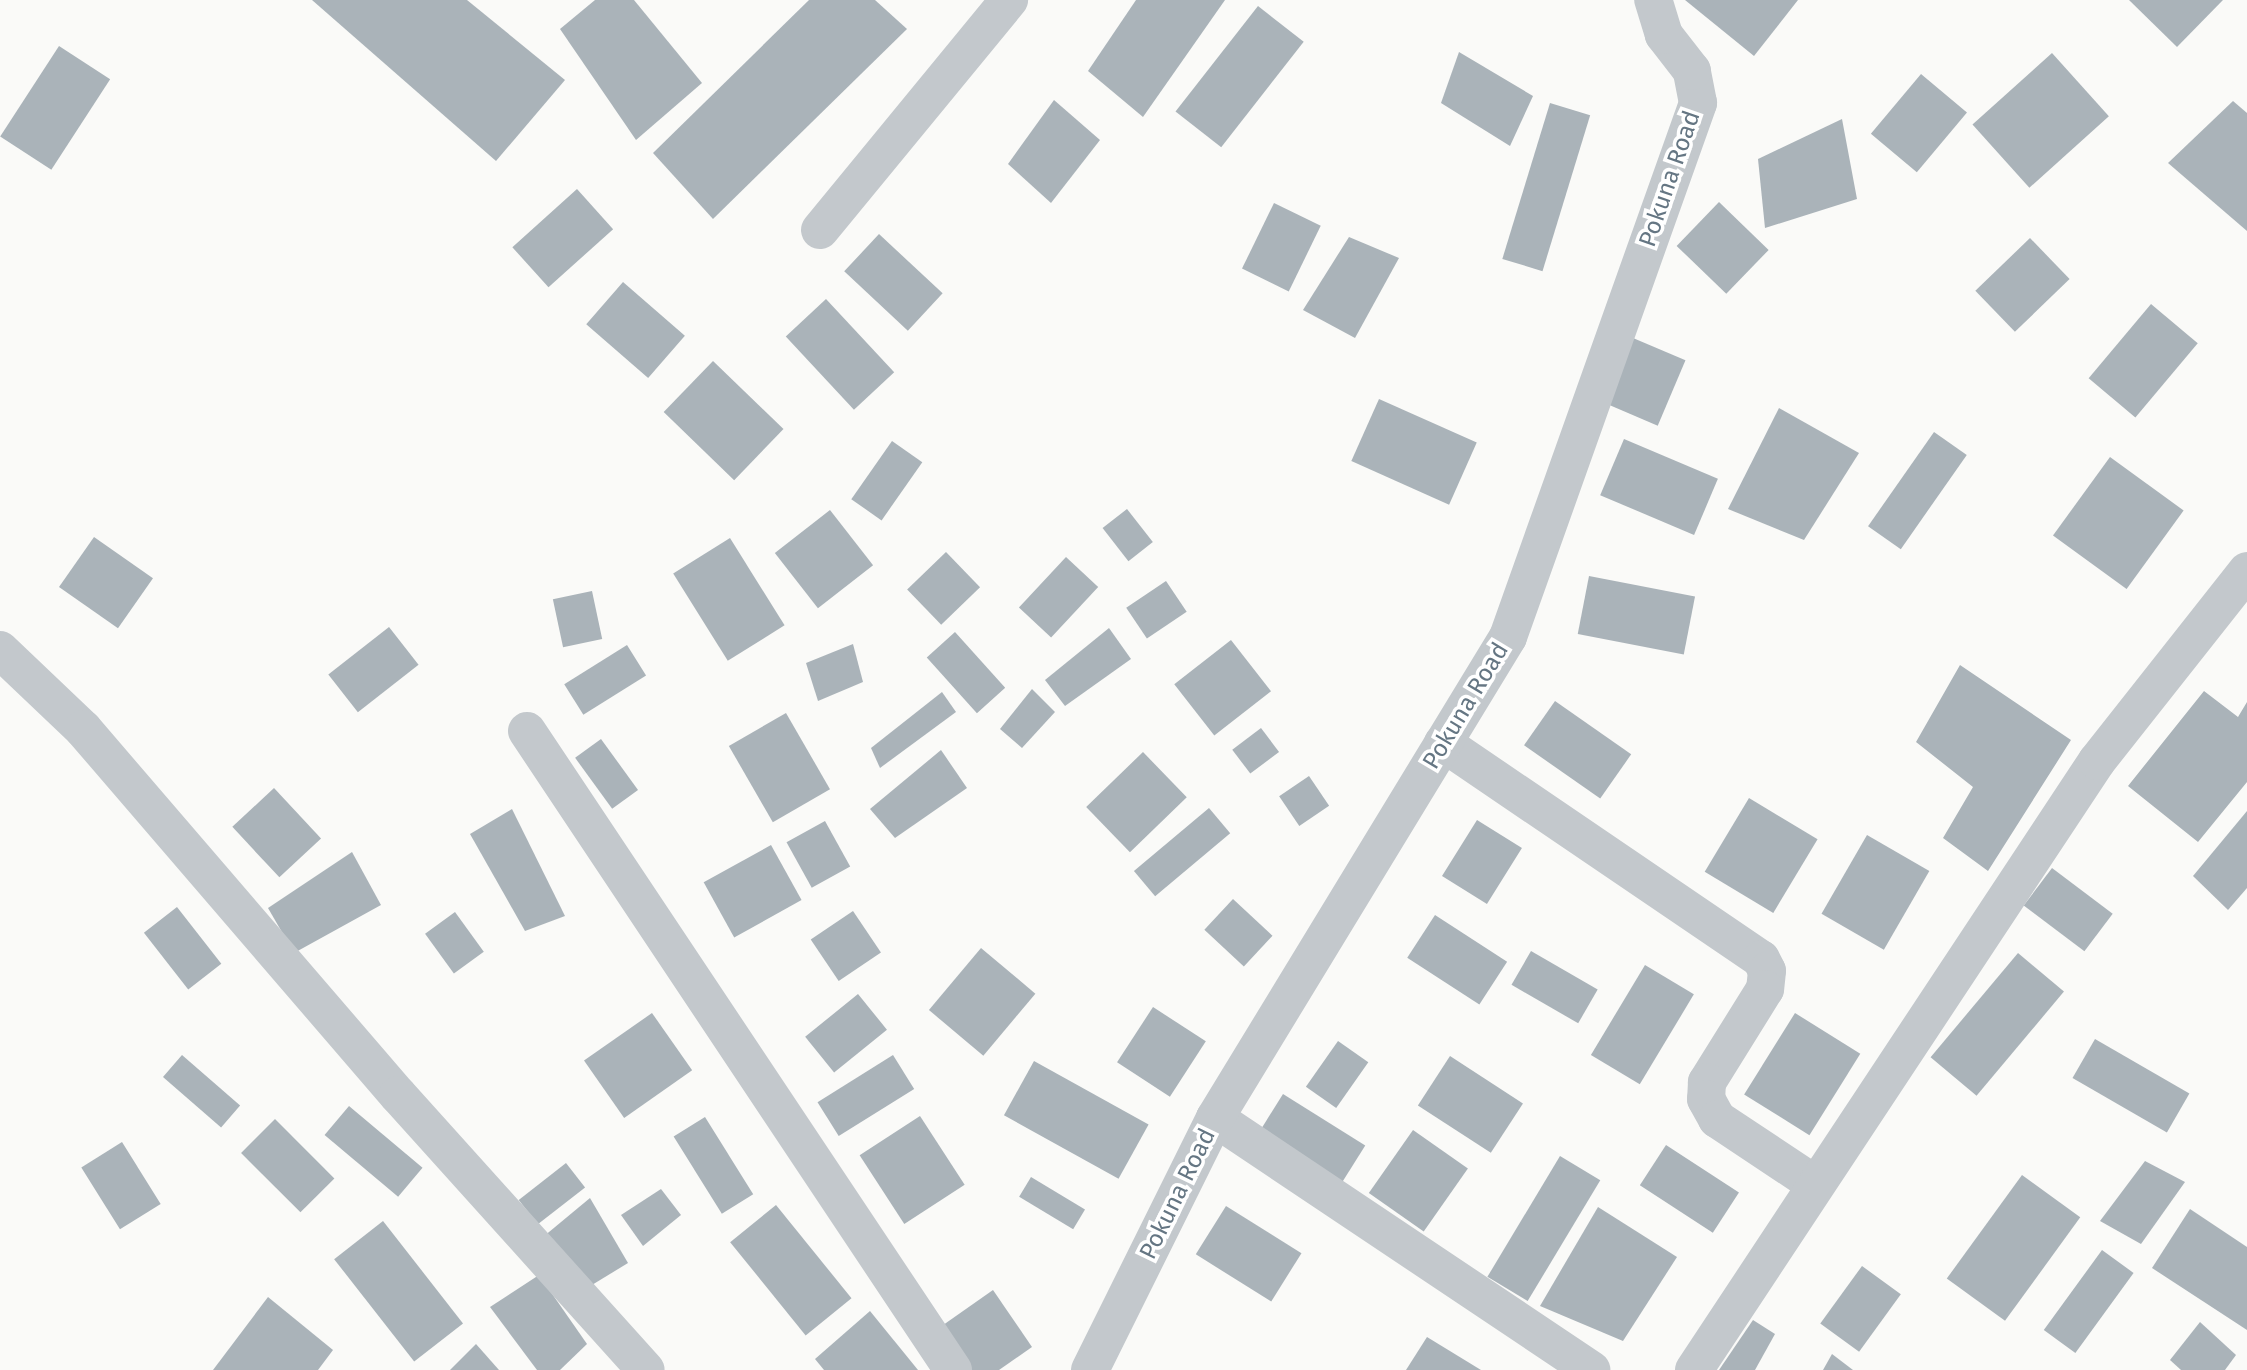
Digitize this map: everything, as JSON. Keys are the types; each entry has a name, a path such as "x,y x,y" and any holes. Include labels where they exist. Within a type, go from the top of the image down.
{"street":[{"path":"820,230 1009,0"},
{"name":"Pokuna Road","path":"1090,1370 1215,1118 1508,637 1698,103 1692,71 1664,35 1653,0"},
{"path":"1694,1370 2097,761 2247,571"},
{"path":"0,650 83,729 398,1095 646,1370"},
{"path":"527,732 953,1370"},
{"path":"1443,743 1761,960 1767,971 1765,989 1707,1082 1706,1099 1717,1119 1815,1184"},
{"path":"1215,1118 1592,1370"}],"building":[{"path":"312,0 467,0 565,80 496,161"},
{"path":"595,0 634,0 702,83 636,140 560,29"},
{"path":"809,0 875,0 907,29 713,219 653,153"},
{"path":"1136,0 1225,0 1143,117 1088,71"},
{"path":"1685,0 1798,0 1754,56"},
{"path":"2129,0 2223,0 2177,47"},
{"path":"1258,6 1304,42 1221,147 1176,112"},
{"path":"59,46 110,79 51,170 0,137"},
{"path":"1459,52 1533,96 1510,146 1441,103"},
{"path":"2052,53 2109,116 2029,188 1972,125"},
{"path":"1921,74 1967,113 1917,172 1871,134"},
{"path":"1054,100 1100,140 1051,203 1008,164"},
{"path":"2233,101 2247,113 2247,231 2168,163"},
{"path":"1550,103 1590,115 1543,271 1502,259"},
{"path":"1842,119 1857,199 1765,228 1758,159"},
{"path":"577,189 613,229 548,287 512,247"},
{"path":"1719,202 1769,250 1726,294 1677,246"},
{"path":"1274,203 1321,226 1289,291 1242,269"},
{"path":"879,234 943,293 908,331 844,271"},
{"path":"1349,237 1399,258 1355,338 1303,310"},
{"path":"2030,238 2070,279 2015,332 1975,291"},
{"path":"623,282 685,336 648,378 586,324"},
{"path":"826,299 894,372 854,410 786,337"},
{"path":"2151,304 2198,343 2135,418 2089,378"},
{"path":"1633,338 1685,360 1658,426 1605,403"},
{"path":"713,361 783,429 734,480 664,412"},
{"path":"1379,399 1477,443 1449,505 1351,461"},
{"path":"1779,408 1859,453 1804,540 1728,509"},
{"path":"1934,432 1967,455 1901,549 1868,526"},
{"path":"1624,439 1718,479 1694,535 1600,495"},
{"path":"892,441 922,462 882,520 851,499"},
{"path":"2110,457 2184,510 2127,589 2053,535"},
{"path":"1127,509 1153,542 1128,561 1103,528"},
{"path":"830,510 873,565 818,608 775,553"},
{"path":"94,537 153,578 118,628 59,587"},
{"path":"730,538 785,625 728,661 673,574"},
{"path":"946,552 980,587 941,625 907,590"},
{"path":"1066,557 1098,587 1051,637 1019,607"},
{"path":"1589,576 1695,597 1684,655 1578,634"},
{"path":"1166,581 1187,612 1147,639 1126,608"},
{"path":"592,591 602,639 563,647 553,599"},
{"path":"389,627 419,665 358,712 328,674"},
{"path":"1109,628 1131,659 1065,706 1045,680"},
{"path":"955,632 1005,688 977,713 927,657"},
{"path":"1231,640 1271,691 1214,736 1174,684"},
{"path":"853,644 863,682 818,701 806,663"},
{"path":"627,645 646,676 583,715 564,684"},
{"path":"1960,665 2071,740 1988,871 1943,838 1973,787 1916,742"},
{"path":"1032,689 1055,712 1022,748 1000,729"},
{"path":"2204,691 2238,717 2247,702 2247,782 2198,842 2128,786"},
{"path":"942,692 956,712 880,768 871,748"},
{"path":"1555,701 1631,754 1600,799 1524,745"},
{"path":"786,713 830,789 773,822 729,746"},
{"path":"1261,728 1279,752 1250,774 1232,750"},
{"path":"601,739 638,790 612,809 575,758"},
{"path":"941,750 967,788 895,838 870,809"},
{"path":"1143,752 1187,797 1130,852 1086,807"},
{"path":"1309,776 1329,806 1299,826 1279,796"},
{"path":"274,788 321,838 279,877 232,827"},
{"path":"1749,798 1818,839 1773,913 1705,872"},
{"path":"1209,808 1230,833 1155,896 1134,871"},
{"path":"512,809 565,916 525,931 470,834"},
{"path":"2247,811 2247,888 2228,910 2193,876"},
{"path":"1477,820 1522,848 1487,904 1442,876"},
{"path":"825,821 850,866 812,888 787,842"},
{"path":"1867,835 1929,871 1884,950 1822,914"},
{"path":"771,845 802,900 734,937 704,882"},
{"path":"352,852 381,905 294,953 268,908"},
{"path":"2052,868 2113,914 2084,951 2024,906"},
{"path":"1233,899 1272,936 1244,967 1204,930"},
{"path":"177,907 221,964 188,990 144,933"},
{"path":"853,911 881,952 839,981 811,940"},
{"path":"455,912 484,952 454,973 425,934"},
{"path":"1435,915 1507,962 1479,1005 1407,958"},
{"path":"981,948 1035,994 983,1056 929,1010"},
{"path":"1531,951 1598,990 1578,1023 1512,985"},
{"path":"2018,953 2064,992 1977,1096 1931,1057"},
{"path":"1645,965 1694,994 1640,1084 1591,1055"},
{"path":"858,994 887,1030 834,1073 805,1037"},
{"path":"1153,1007 1206,1041 1170,1097 1117,1062"},
{"path":"652,1013 692,1070 624,1118 584,1061"},
{"path":"1795,1013 1860,1054 1809,1135 1744,1094"},
{"path":"2095,1039 2189,1094 2167,1132 2072,1078"},
{"path":"1338,1041 1368,1062 1336,1108 1306,1087"},
{"path":"182,1055 240,1106 221,1127 163,1077"},
{"path":"893,1055 914,1089 839,1136 818,1102"},
{"path":"1450,1056 1523,1103 1491,1153 1418,1105"},
{"path":"1034,1061 1149,1125 1119,1179 1004,1115"},
{"path":"1283,1094 1365,1145 1342,1182 1260,1130"},
{"path":"349,1106 423,1168 398,1197 325,1135"},
{"path":"920,1116 965,1185 904,1224 860,1155"},
{"path":"705,1117 753,1194 722,1214 674,1137"},
{"path":"275,1119 334,1178 300,1212 241,1153"},
{"path":"1413,1130 1468,1168 1424,1232 1369,1193"},
{"path":"122,1142 161,1204 120,1229 81,1167"},
{"path":"1666,1145 1739,1192 1713,1233 1640,1185"},
{"path":"1560,1156 1600,1180 1528,1301 1487,1277"},
{"path":"2145,1161 2185,1182 2141,1244 2100,1221"},
{"path":"566,1163 585,1187 538,1224 519,1200"},
{"path":"2022,1175 2080,1217 2005,1321 1947,1279"},
{"path":"1031,1177 1085,1209 1073,1229 1019,1197"},
{"path":"661,1189 681,1215 643,1246 621,1215"},
{"path":"590,1198 628,1263 587,1288 543,1237"},
{"path":"776,1205 852,1298 806,1335 730,1242"},
{"path":"1226,1206 1301,1253 1271,1302 1196,1254"},
{"path":"1598,1207 1677,1257 1623,1341 1540,1306"},
{"path":"2190,1209 2247,1247 2247,1330 2152,1268"},
{"path":"383,1221 463,1323 414,1362 334,1259"},
{"path":"2102,1250 2134,1273 2075,1353 2044,1330"},
{"path":"1862,1266 1901,1294 1859,1352 1820,1323"},
{"path":"539,1275 587,1344 560,1370 537,1370 490,1307"},
{"path":"993,1290 1032,1347 999,1370 964,1370 936,1330"},
{"path":"268,1297 333,1350 318,1370 213,1370"},
{"path":"870,1311 918,1370 824,1370 815,1359"},
{"path":"1753,1320 1775,1334 1755,1370 1719,1370"},
{"path":"2200,1322 2236,1355 2225,1370 2181,1370 2170,1360"},
{"path":"1427,1337 1481,1370 1406,1370"},
{"path":"476,1344 499,1370 450,1370"},
{"path":"1832,1354 1853,1370 1823,1370"}]}
